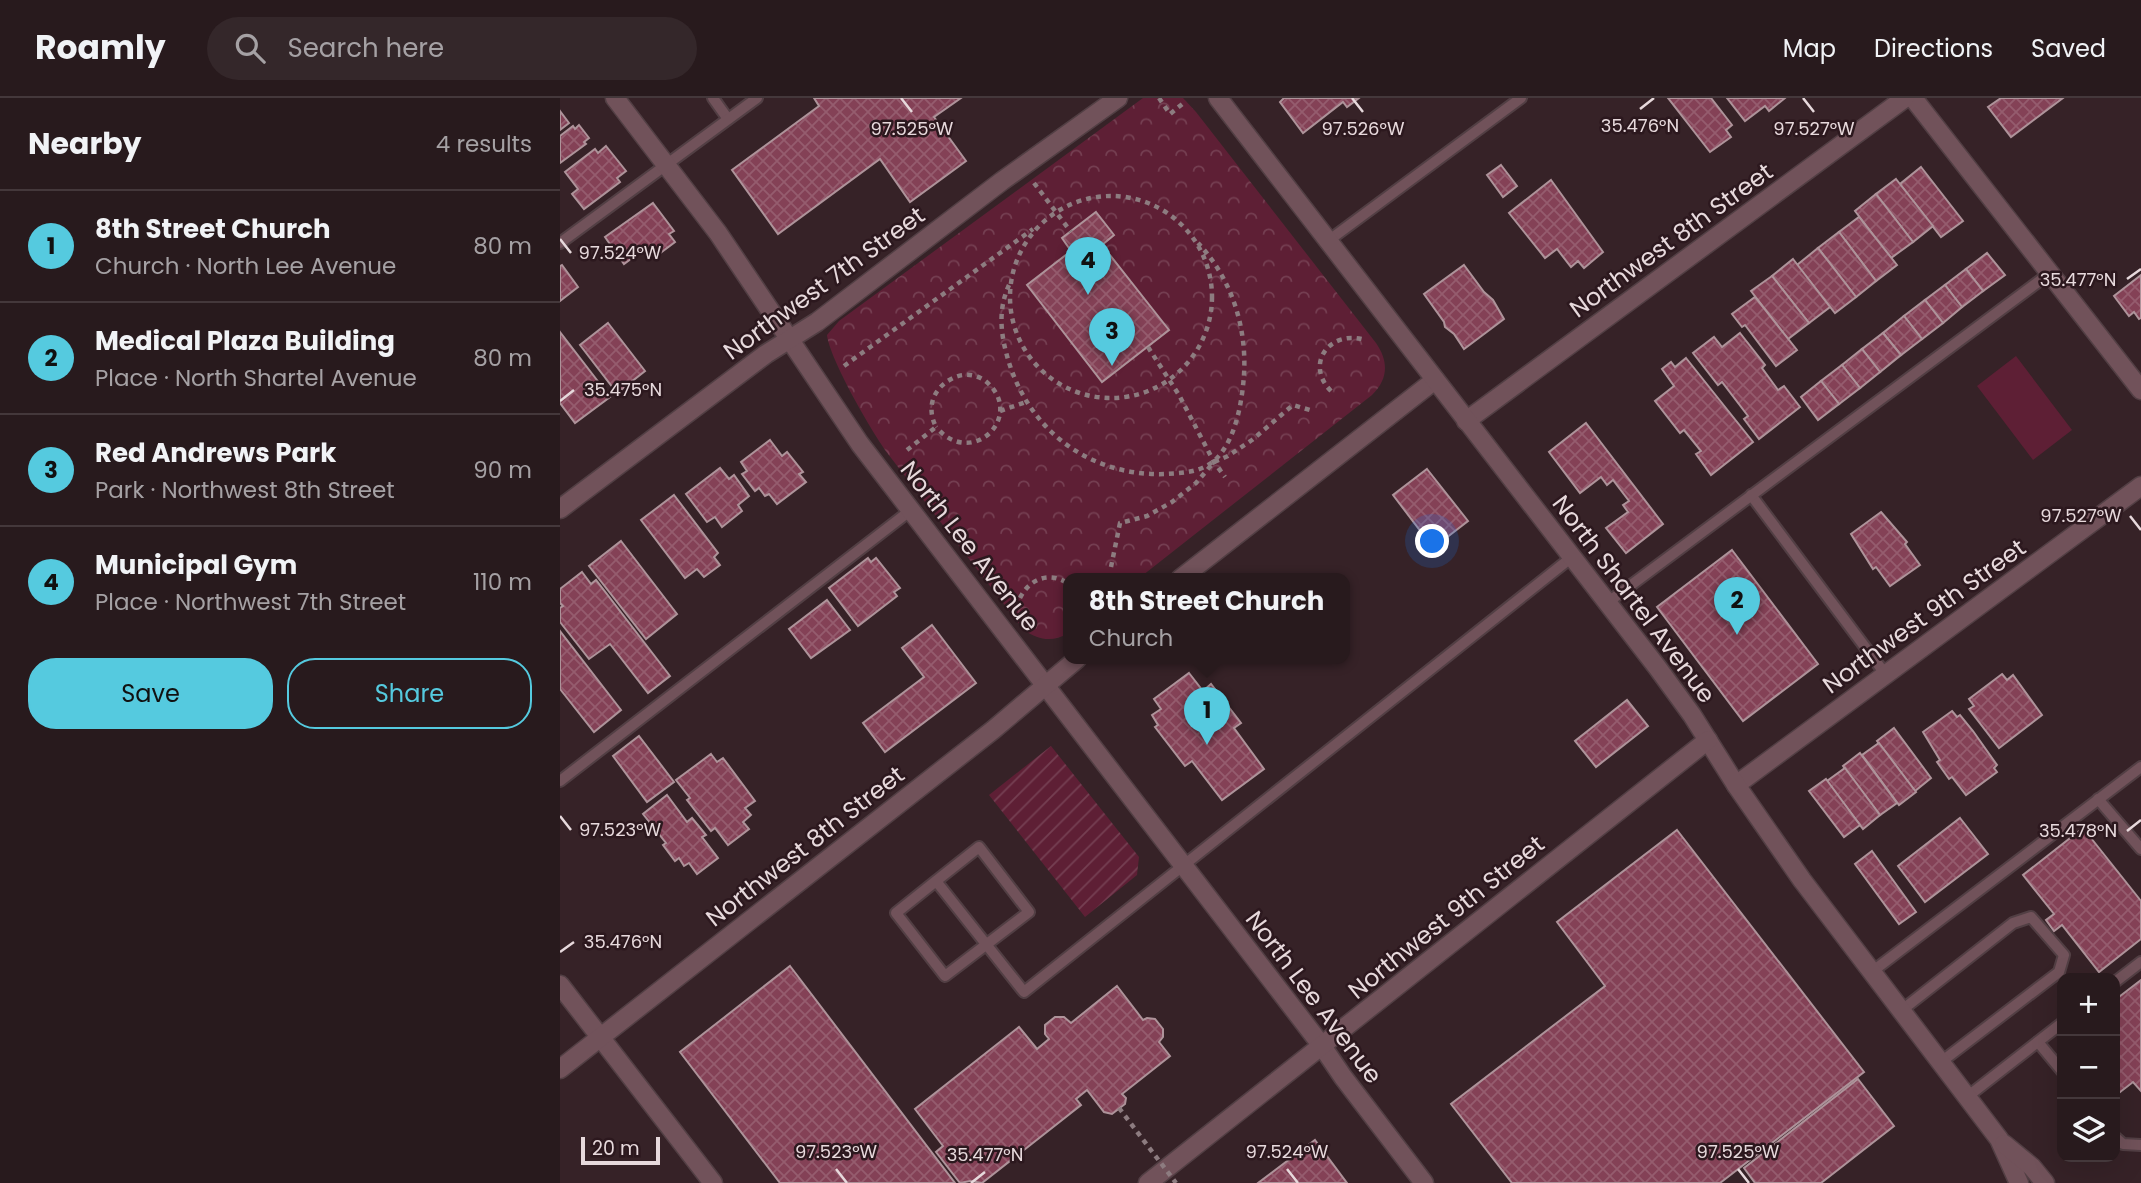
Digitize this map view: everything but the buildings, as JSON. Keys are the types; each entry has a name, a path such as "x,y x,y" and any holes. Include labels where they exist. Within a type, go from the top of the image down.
{"street":[{"name":"North Lee Avenue","path":"615,98 718,233 860,444 1185,866 1424,1183"},
{"name":"Northwest 7th Street","path":"560,509 766,354 817,323 1002,181 1118,98"},
{"name":"North Shartel Avenue","path":"1218,98 1657,667 1802,880 1999,1139 2020,1183"},
{"name":"Northwest 8th Street","path":"1466,421 1905,98"},
{"path":"1913,98 2141,390"},
{"path":"1188,573 1435,380"},
{"name":"Northwest 9th Street","path":"1737,786 2141,486"},
{"name":"Northwest 8th Street","path":"560,1069 971,747 1071,664"},
{"name":"Northwest 9th Street","path":"1148,1183 1707,740"},
{"path":"560,985 713,1183"},
{"name":"North Shartel Avenue","path":"1999,1139 2032,1167 2045,1183"}],"lane":[{"path":"713,98 728,119"},
{"path":"560,243 757,98"},
{"path":"1328,242 1521,98"},
{"path":"1607,603 2050,273"},
{"path":"1751,495 1886,675"},
{"path":"560,781 911,510"},
{"path":"936,881 1024,992 1572,557"},
{"path":"1873,971 2141,767"},
{"path":"2098,799 2141,849"},
{"path":"979,847 1028,912 945,976 896,913 936,881 979,847"},
{"path":"1902,1010 2013,923 2031,917 2064,955 2059,972 1941,1062"},
{"path":"2120,978 2141,962"},
{"path":"1967,1097 2057,1027"},
{"path":"2038,1041 2057,1065"},
{"path":"2120,1141 2141,1145"}],"path":[{"path":"1159,98 1170,114 1186,101"},
{"path":"1033,183 1071,232"},
{"path":"844,366 1056,212 1085,199 1116,195 1131,197 1161,208 1174,217 1212,258 1227,284 1238,313 1244,351 1239,409 1230,436 1214,462 1196,483 1172,502 1147,516 1119,523 1111,567"},
{"path":"1046,220 1022,249 1002,302 1002,338 1011,369 1026,402 1048,430 1060,440 1096,462 1118,470 1155,474 1182,473 1196,470 1227,456 1252,440 1293,405 1310,410"},
{"path":"1011,281 1010,297 1018,336 1039,367 1060,384 1086,395 1121,397 1145,392 1170,380 1195,355 1208,324 1211,289 1206,264 1195,239"},
{"path":"1331,391 1324,384 1319,370 1326,349 1344,338 1365,340"},
{"path":"1148,346 1225,477"},
{"path":"959,375 979,377 997,394 1000,417 995,428 975,443 962,444 951,440 936,427 932,419 934,396 940,387 959,375"},
{"path":"1000,411 1026,402"},
{"path":"907,450 936,427"},
{"path":"1020,598 1029,584 1036,579 1053,576 1063,581"},
{"path":"1119,1108 1176,1183"}],"green space":[{"path":"1143,98 1183,98 1376,343 1383,357 1385,370 1381,383 1372,395 1146,573 1063,573 1063,636 1052,639 1041,638 1024,630 888,454 843,378 830,346 827,335 839,321"},
{"path":"2016,356 2072,430 2033,460 1977,386"},
{"path":"1051,746 1139,857 1137,875 1085,917 989,795"}],"place":[{"name":"Municipal Gym","path":"1088,295"},
{"name":"Red Andrews Park","path":"1112,366"},
{"name":"Medical Plaza Building","path":"1737,635"},
{"name":"8th Street Church","path":"1207,745"}]}
